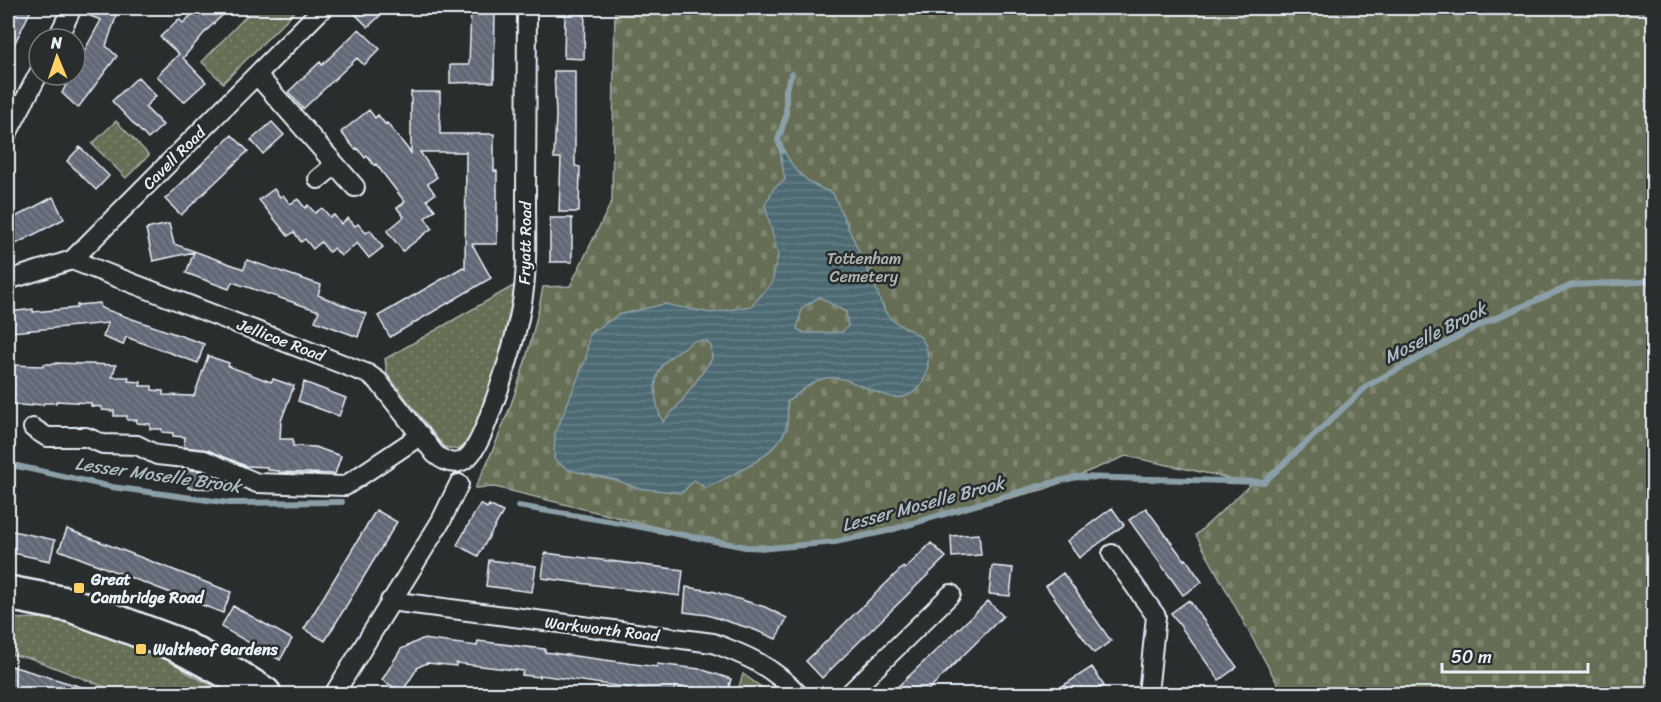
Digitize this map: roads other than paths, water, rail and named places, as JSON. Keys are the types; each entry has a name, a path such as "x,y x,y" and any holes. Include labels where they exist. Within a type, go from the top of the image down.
{"highway":[{"path":"17,598 71,605 176,644 264,694"}],"street":[{"path":"63,27 72,8"},
{"name":"Cavell Road","path":"8,279 72,260 323,8"},
{"name":"Fryatt Road","path":"460,462 470,456 477,447 513,347 522,306 525,258 527,8"},
{"path":"257,75 355,187"},
{"path":"8,132 32,87"},
{"path":"318,179 335,165"},
{"name":"Jellicoe Road","path":"72,260 368,374 378,381 441,459 460,462"},
{"path":"33,429 46,437 86,437 103,444 137,444 157,455 204,460 257,483 345,486 421,435"},
{"path":"334,694 441,521 459,484"},
{"path":"1112,554 1156,616 1148,694"},
{"path":"849,694 951,594"},
{"name":"Warkworth Road","path":"390,601 712,643 752,658 787,683 798,694"}],"water":[{"path":"784,150 792,165 804,177 833,193 885,311 895,322 914,332 923,341 928,362 922,384 909,395 898,397 886,396 838,378 815,381 787,402 788,418 785,431 768,453 706,488 694,480 682,493 637,488 616,480 569,470 554,459 555,434 586,358 589,334 618,315 664,304 711,313 751,306 772,283 778,255 765,205 774,188 785,180 780,152","holes":["819,297 846,312 848,326 842,332 805,333 797,329 802,308","694,341 706,341 711,346 712,359 681,402 663,422 657,407 655,390 658,374 670,357"]}],"waterway":[{"path":"782,151 778,140 786,116 786,89 792,74"},
{"name":"Lesser Moselle Brook","path":"518,506 746,547 770,548 835,542 887,531 1077,477 1264,482 1367,386 1475,327 1572,285 1641,282 1654,279"},
{"name":"Lesser Moselle Brook","path":"8,464 112,487 229,503 342,502"}],"place":[{"name":"Great Cambridge Road","path":"79,588"},
{"name":"Waltheof Gardens","path":"141,649"}],"park label":[{"name":"Tottenham Cemetery","path":"864,267"}],"water label":[{"name":"Moselle Brook","path":"1435,333"}]}
